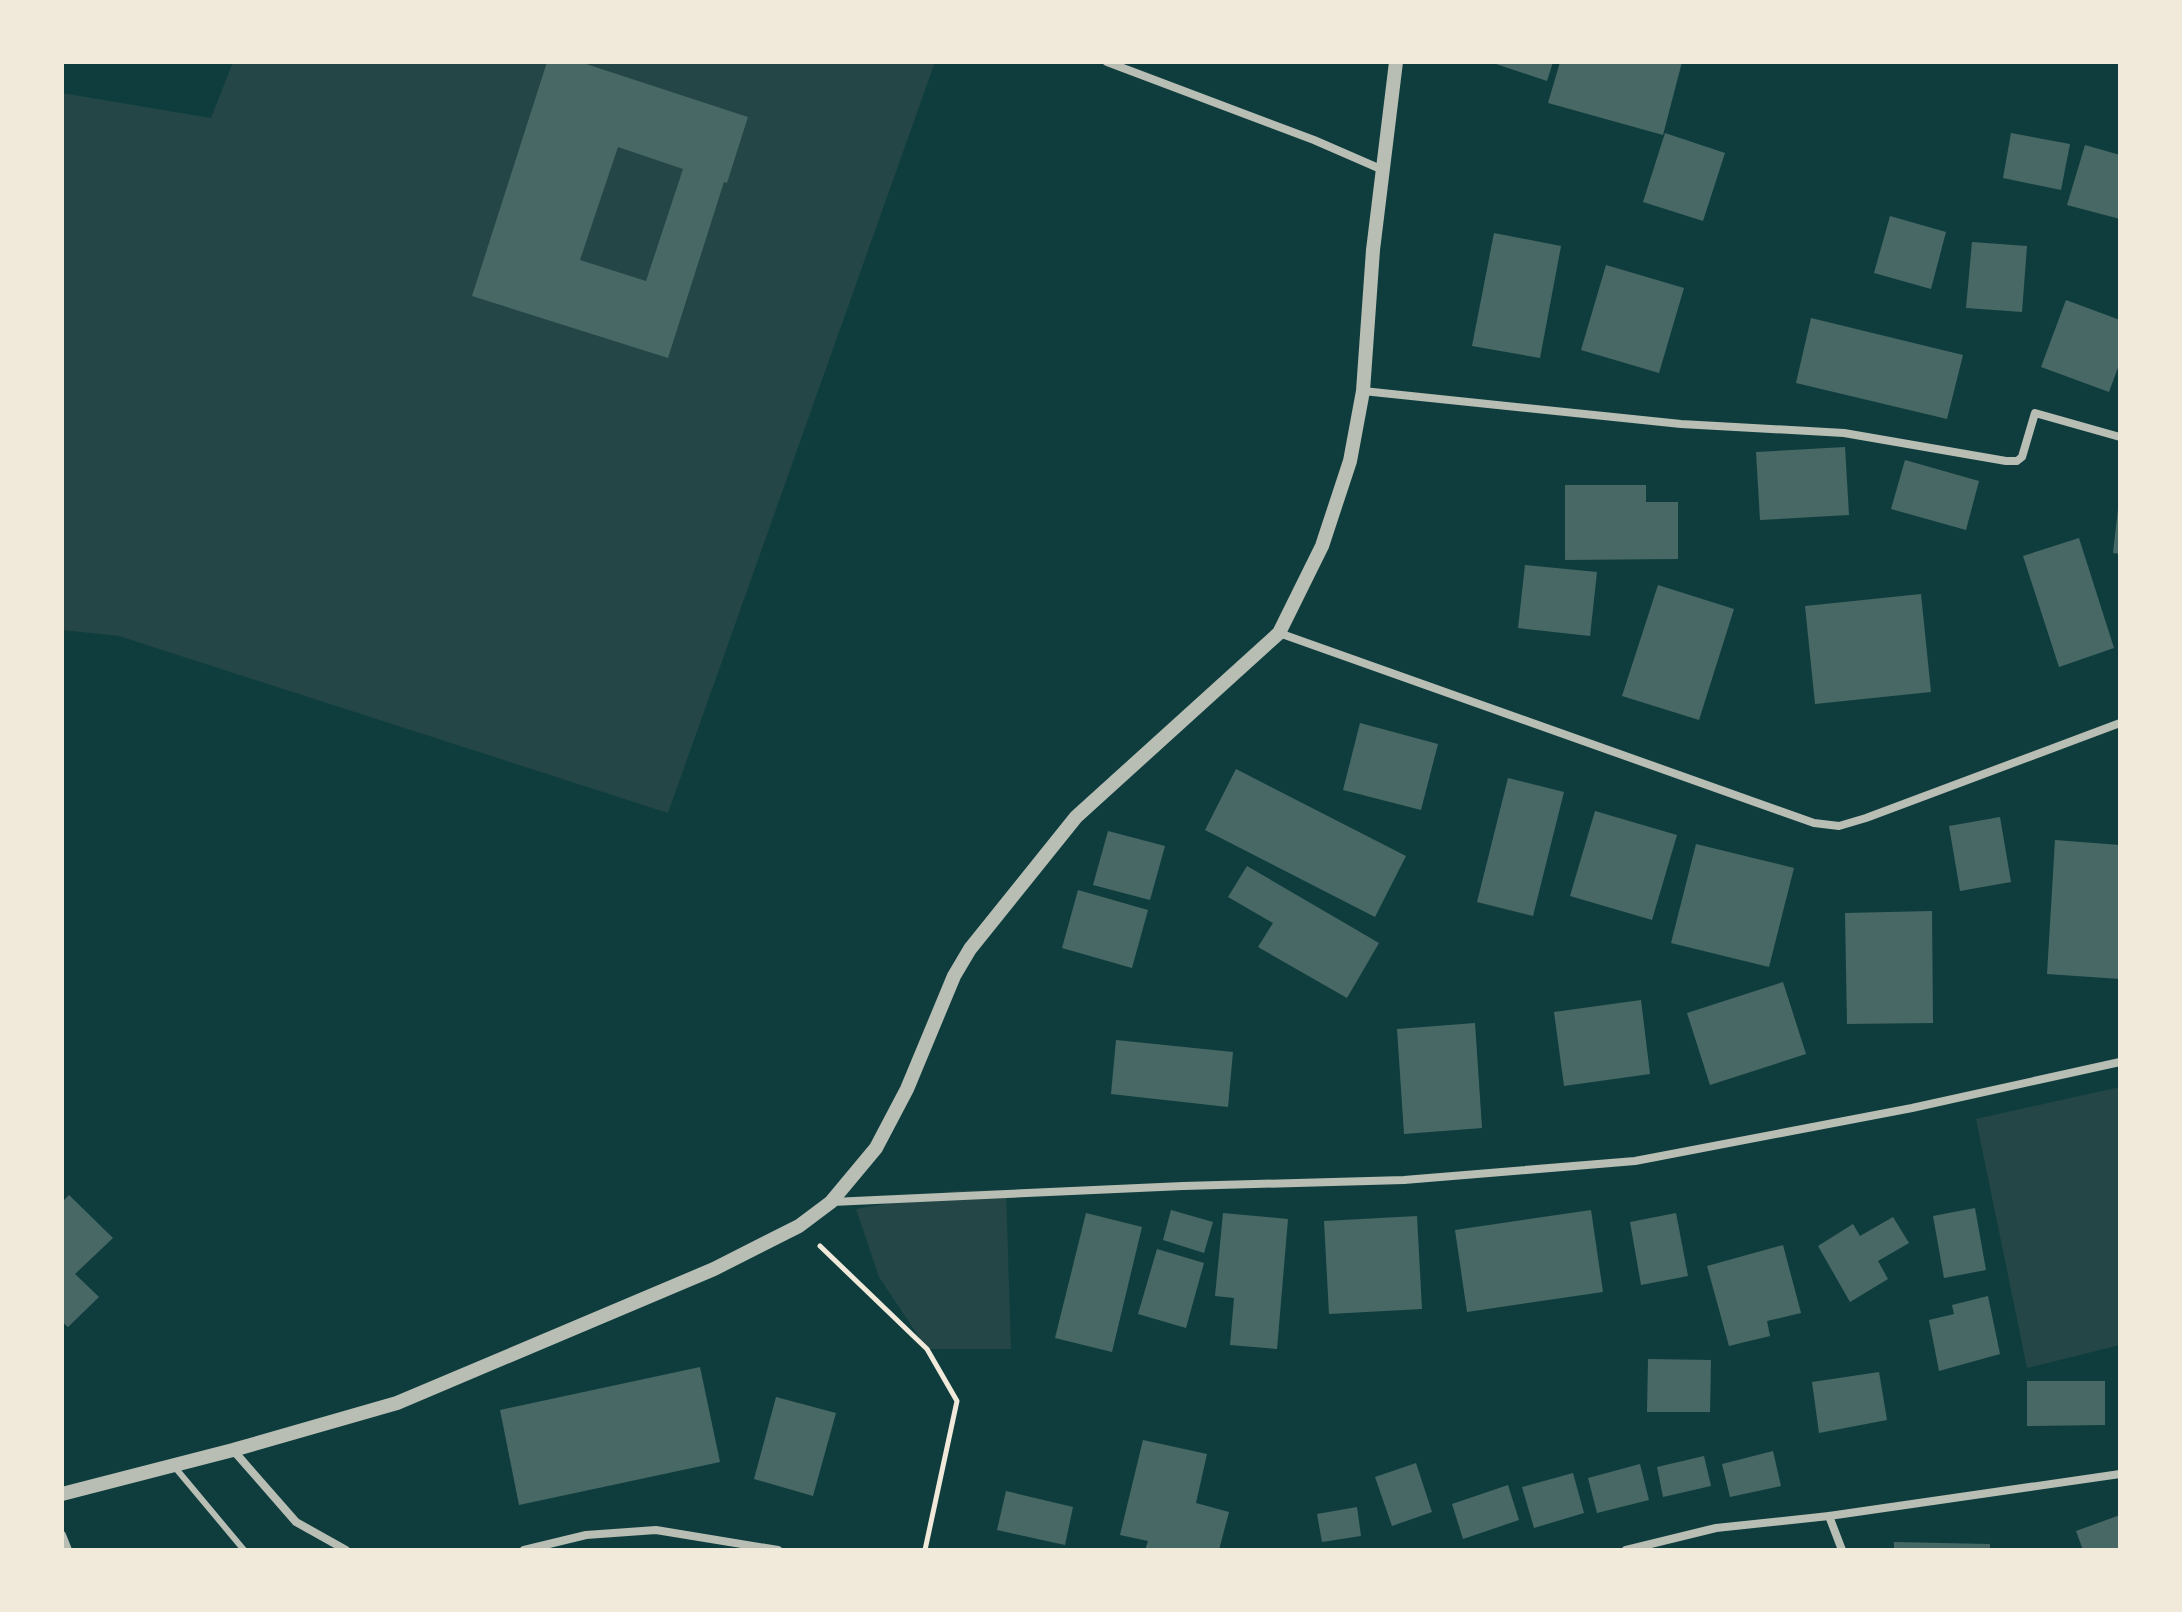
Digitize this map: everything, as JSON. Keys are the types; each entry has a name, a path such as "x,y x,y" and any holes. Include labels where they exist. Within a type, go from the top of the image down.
{"street":[{"path":"1107,62 1314,140 1384,170"},
{"path":"62,1494 397,1403 714,1269 799,1226 831,1202 876,1148 907,1089 954,976 970,949 1076,817 1279,633 1322,546 1350,461 1363,391 1373,250 1396,62"},
{"path":"1363,391 1681,424 1844,433 2017,461 2022,457 2035,413 2120,437"},
{"path":"1279,633 1814,823 1839,826 2120,723"},
{"path":"831,1202 1183,1186 1404,1180 1635,1161 1912,1108 2120,1062"},
{"path":"233,1450 296,1522 346,1550"},
{"path":"1626,1550 1716,1528 1829,1516 2120,1474"},
{"path":"1829,1516 1842,1550"},
{"path":"524,1550 586,1535 656,1530 778,1550"},
{"path":"62,1535 68,1550"}],"lane":[{"path":"173,1465 244,1550"}],"path":[{"path":"799,1226 927,1349 957,1401 925,1550"}],"shaded area":[{"path":"233,62 935,62 668,813 119,636 62,630 62,93 211,118"},
{"path":"2120,1087 2120,1345 2027,1368 1976,1119"},
{"path":"1006,1190 1011,1349 927,1349 879,1277 856,1209 955,1191"}],"building":[{"path":"547,62 580,62 748,117 668,358 472,296","holes":["618,147 683,169 646,281 580,260"]},
{"path":"1490,62 1553,62 1547,81"},
{"path":"1560,62 1682,62 1663,135 1548,103"},
{"path":"1665,133 1725,153 1703,221 1643,202"},
{"path":"2011,133 2070,144 2061,190 2003,178"},
{"path":"2085,145 2120,155 2120,219 2067,205"},
{"path":"1890,216 1946,232 1931,289 1874,273"},
{"path":"1494,233 1561,246 1540,358 1472,346"},
{"path":"1972,242 2027,246 2022,312 1966,308"},
{"path":"1606,265 1684,288 1659,373 1581,350"},
{"path":"2066,300 2120,320 2120,362 2109,392 2041,367"},
{"path":"1811,318 1963,355 1947,419 1796,383"},
{"path":"1845,447 1849,515 1760,520 1756,452"},
{"path":"1905,460 1979,481 1966,530 1891,509"},
{"path":"1565,485 1646,485 1646,502 1678,502 1678,559 1565,560"},
{"path":"2120,509 2120,554 2113,553"},
{"path":"2079,538 2114,648 2059,667 2023,556"},
{"path":"1525,565 1597,572 1590,636 1518,628"},
{"path":"1658,585 1734,609 1699,720 1622,696"},
{"path":"1921,594 1931,692 1815,704 1805,606"},
{"path":"1360,723 1438,744 1421,810 1343,790"},
{"path":"1236,769 1406,856 1375,917 1205,830"},
{"path":"1508,778 1564,792 1533,916 1477,902"},
{"path":"1595,811 1677,835 1652,920 1570,896"},
{"path":"2000,817 2011,882 1960,891 1949,826"},
{"path":"1108,831 1165,846 1150,900 1093,885"},
{"path":"2055,840 2120,845 2120,979 2047,974"},
{"path":"1696,844 1794,868 1769,967 1671,943"},
{"path":"1247,866 1379,943 1347,998 1258,947 1273,923 1228,897"},
{"path":"1078,890 1148,910 1132,968 1062,948"},
{"path":"1932,911 1933,1023 1847,1024 1845,913"},
{"path":"1783,982 1806,1054 1710,1085 1687,1013"},
{"path":"1641,1000 1650,1074 1564,1086 1554,1012"},
{"path":"1475,1023 1482,1128 1404,1134 1397,1029"},
{"path":"1116,1040 1233,1052 1228,1107 1111,1094"},
{"path":"69,1195 113,1238 75,1274 99,1297 68,1327 62,1322 62,1202"},
{"path":"1975,1208 1986,1270 1944,1278 1933,1216"},
{"path":"1171,1210 1213,1222 1204,1253 1163,1240"},
{"path":"1591,1210 1603,1292 1467,1312 1455,1230"},
{"path":"1086,1213 1142,1227 1112,1352 1055,1338"},
{"path":"1223,1213 1288,1219 1277,1349 1230,1345 1234,1298 1215,1296"},
{"path":"1676,1213 1688,1276 1641,1285 1630,1222"},
{"path":"1417,1216 1422,1309 1329,1314 1324,1221"},
{"path":"1893,1217 1909,1243 1878,1261 1888,1279 1850,1302 1818,1246 1853,1224 1860,1236"},
{"path":"1783,1245 1801,1313 1767,1321 1770,1336 1729,1346 1707,1266"},
{"path":"1157,1249 1204,1263 1186,1328 1138,1314"},
{"path":"1988,1296 2000,1354 1939,1371 1929,1320 1954,1314 1952,1305"},
{"path":"1648,1359 1711,1360 1710,1412 1647,1412"},
{"path":"700,1367 720,1462 519,1505 500,1410"},
{"path":"1879,1372 1887,1420 1819,1433 1812,1382"},
{"path":"2027,1381 2105,1381 2105,1425 2027,1426"},
{"path":"776,1397 836,1413 813,1496 754,1479"},
{"path":"1143,1440 1207,1454 1196,1503 1229,1512 1219,1550 1145,1550 1148,1541 1120,1535"},
{"path":"1773,1451 1781,1486 1730,1497 1722,1464"},
{"path":"1704,1456 1711,1486 1663,1497 1657,1467"},
{"path":"1416,1463 1432,1512 1392,1526 1375,1477"},
{"path":"1640,1464 1649,1500 1597,1513 1588,1478"},
{"path":"1573,1473 1584,1513 1534,1528 1522,1487"},
{"path":"1508,1485 1519,1520 1463,1539 1452,1504"},
{"path":"1006,1491 1073,1507 1065,1545 997,1530"},
{"path":"1357,1507 1361,1536 1322,1542 1317,1514"},
{"path":"2120,1515 2120,1550 2083,1550 2076,1531"},
{"path":"1894,1542 1990,1544 1990,1550 1894,1550"}]}
